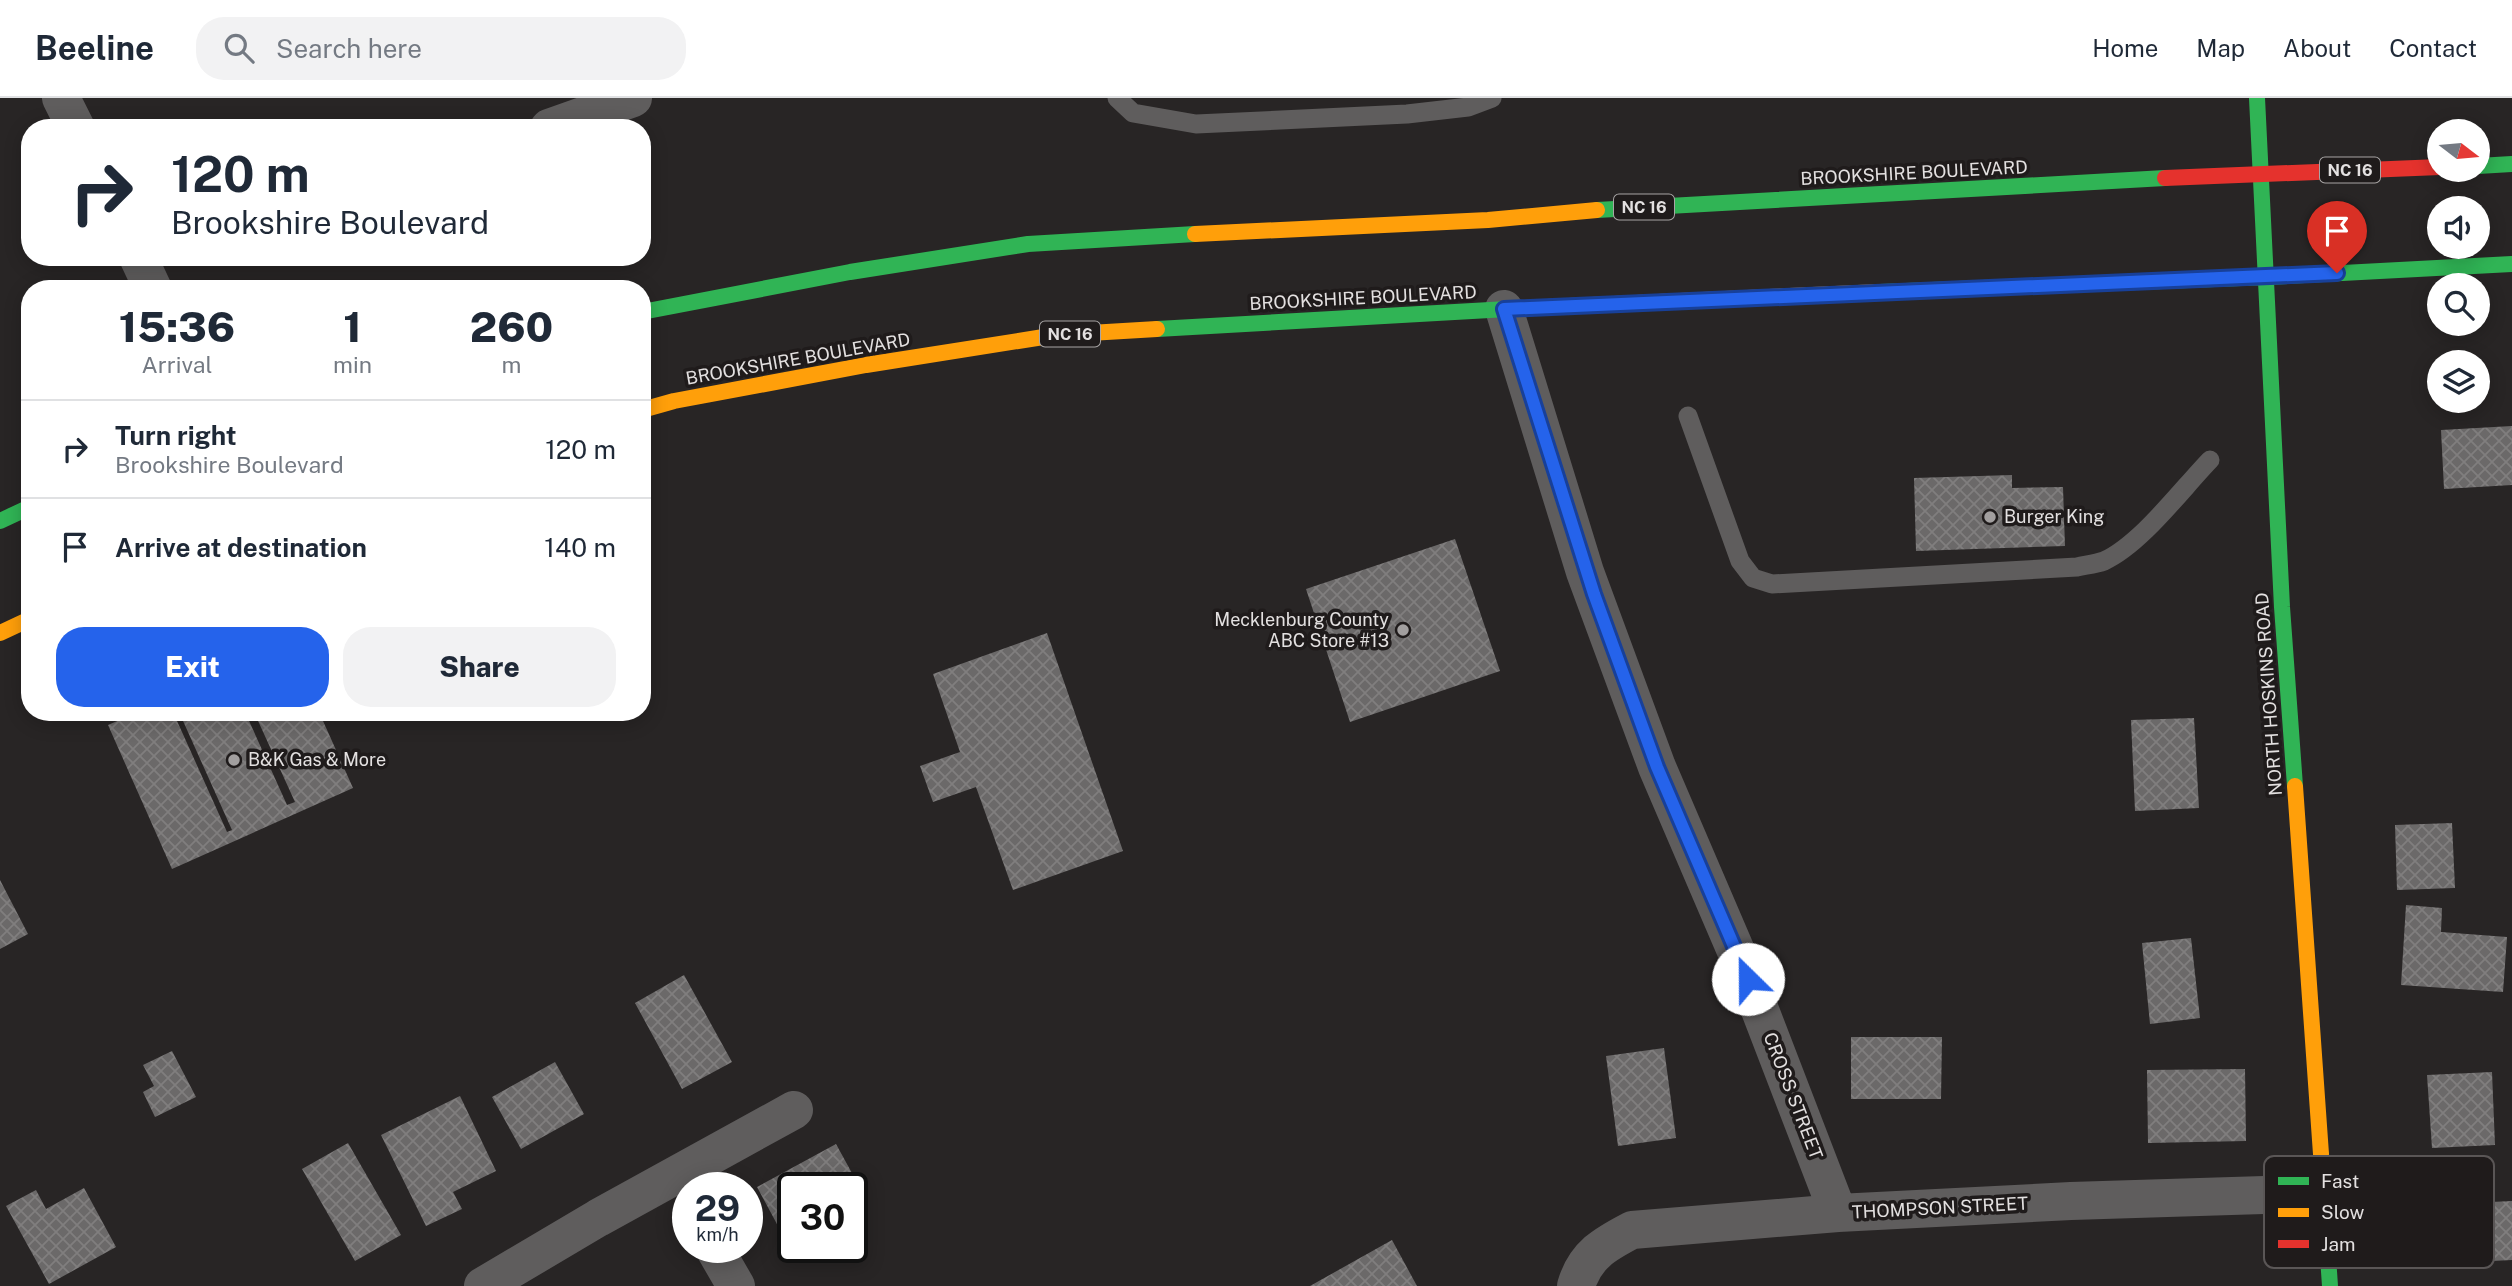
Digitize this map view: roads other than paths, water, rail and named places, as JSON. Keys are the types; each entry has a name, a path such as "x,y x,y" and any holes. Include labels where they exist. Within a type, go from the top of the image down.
{"main road":[{"name":"NORTH HOSKINS ROAD","path":"2258,98 2282,607 2321,1156"},
{"path":"2490,165 2512,164"},
{"name":"BROOKSHIRE BOULEVARD","path":"651,310 850,272 1028,244 1316,226 1488,220 1565,212 2261,173 2427,167"},
{"name":"BROOKSHIRE BOULEVARD","path":"651,407 866,365 1056,335 1504,309 2512,264"},
{"path":"666,323 737,294"},
{"path":"0,521 21,511"},
{"path":"0,633 21,623"},
{"name":"NORTH HOSKINS ROAD","path":"2329,1268 2330,1286"}],"street":[{"path":"61,98 72,119"},
{"path":"574,119 633,98"},
{"name":"CROSS STREET","path":"1504,309 1585,572 1657,767 1748,979 1838,1213"},
{"path":"704,1172 793,1110"},
{"path":"483,1286 598,1218 672,1192"},
{"name":"THOMPSON STREET","path":"1576,1283 1589,1259 1604,1244 1632,1230 1838,1213 2070,1201 2264,1195"},
{"path":"723,1263 736,1286"}],"lane":[{"path":"1117,98 1133,113 1196,124 1406,114 1468,107 1492,98"},
{"path":"1688,416 1741,561 1753,578 1772,584 2077,567 2101,562 2133,540 2210,460"}],"place":[{"name":"Burger King","path":"1990,517"},
{"name":"Mecklenburg County ABC Store #13","path":"1403,630"},
{"name":"B&K Gas & More","path":"234,760"}]}
